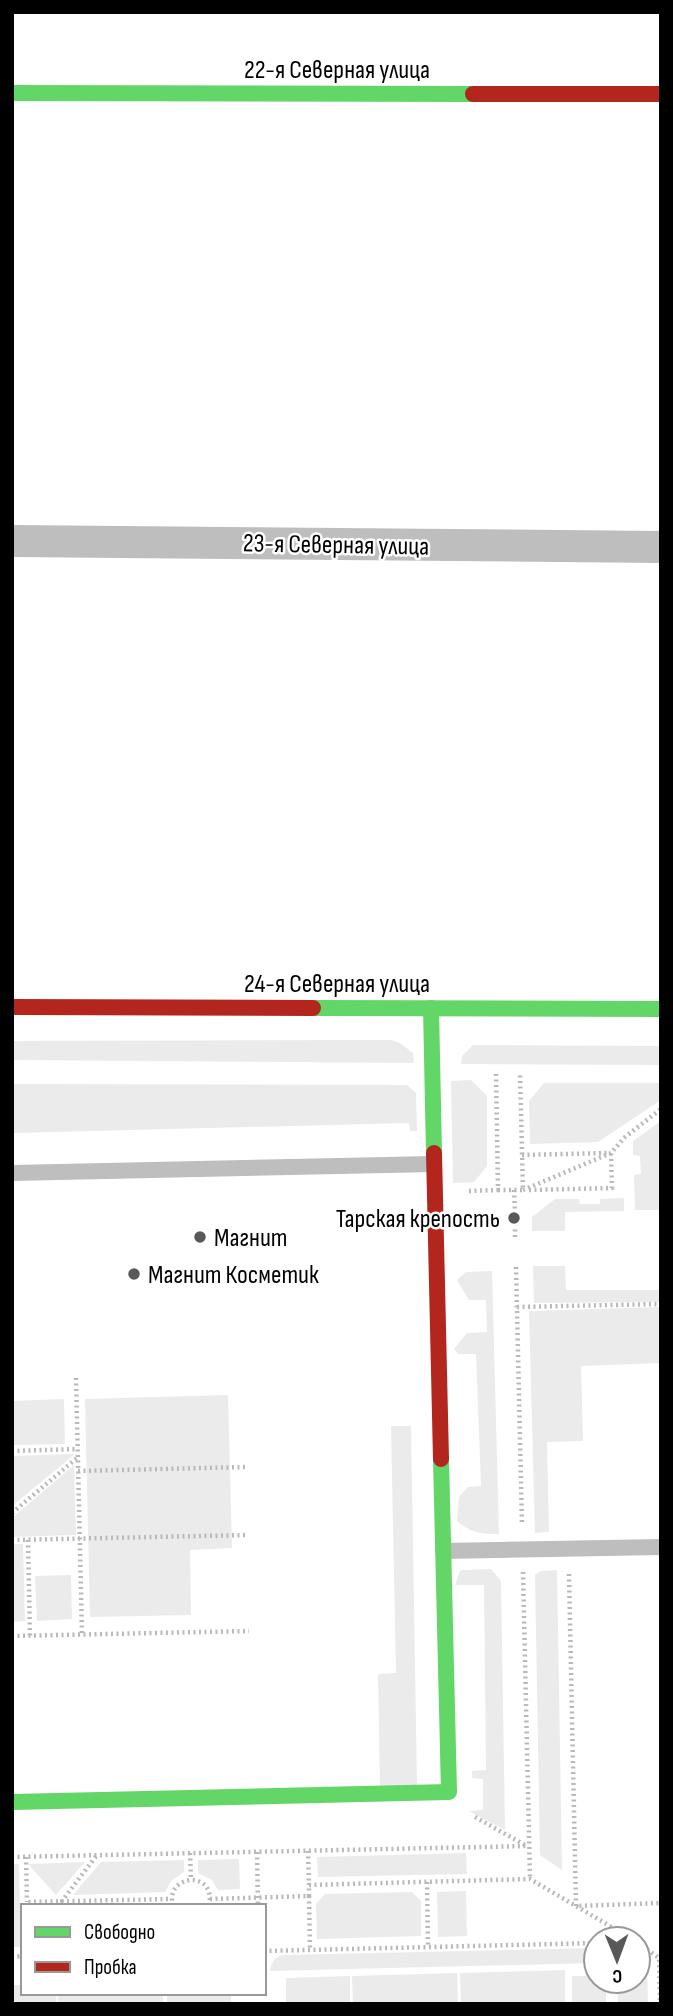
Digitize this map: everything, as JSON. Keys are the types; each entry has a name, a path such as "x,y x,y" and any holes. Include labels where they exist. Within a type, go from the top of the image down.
{"main road":[{"name":"22-я Северная улица","path":"12,93 661,94"},
{"name":"24-я Северная улица","path":"12,1007 661,1009"},
{"path":"12,1802 449,1792 431,1008"}],"street":[{"name":"23-я Северная улица","path":"12,541 661,547"}],"lane":[{"path":"12,1173 434,1164"},
{"path":"443,1552 661,1547"}],"path":[{"path":"496,1073 498,1190"},
{"path":"520,1073 523,1190"},
{"path":"523,1190 611,1153 625,1137 661,1109"},
{"path":"464,1191 612,1188 611,1153"},
{"path":"522,1155 611,1153"},
{"path":"514,1190 515,1212"},
{"path":"515,1224 515,1238"},
{"path":"516,1267 522,1533"},
{"path":"517,1307 661,1304"},
{"path":"76,1378 82,1634"},
{"path":"12,1451 78,1449"},
{"path":"12,1513 78,1458"},
{"path":"78,1471 246,1467"},
{"path":"12,1541 247,1535"},
{"path":"28,1540 30,1636"},
{"path":"569,1549 576,1906"},
{"path":"523,1563 530,1879"},
{"path":"12,1636 250,1631"},
{"path":"504,1834 528,1846"},
{"path":"12,1857 528,1846"},
{"path":"308,1850 310,1950"},
{"path":"257,1852 258,1904"},
{"path":"190,1853 191,1880"},
{"path":"64,1903 97,1855"},
{"path":"26,1857 27,1904 171,1899"},
{"path":"309,1885 530,1879 608,1925"},
{"path":"172,1904 171,1899 177,1886 181,1882 191,1880 206,1885 210,1892 210,1904"},
{"path":"426,1882 428,1947"},
{"path":"211,1899 309,1896"},
{"path":"576,1906 661,1903"},
{"path":"266,1951 582,1943"},
{"path":"660,1958 660,2004"}],"shaded area":[{"path":"391,1040 413,1053 414,1063 12,1060 12,1041"},
{"path":"473,1045 661,1046 661,1065 461,1064 462,1056"},
{"path":"471,1080 487,1096 487,1166 474,1182 453,1183 451,1081"},
{"path":"544,1083 661,1083 661,1100 598,1142 530,1144 529,1101"},
{"path":"12,1084 407,1085 416,1093 417,1131 410,1131 409,1123 14,1133 12,1149"},
{"path":"661,1121 661,1210 635,1210 634,1175 641,1174 640,1156 633,1155 633,1141"},
{"path":"624,1198 624,1211 565,1212 565,1231 532,1231 532,1217 555,1199 579,1199 580,1204 600,1204 600,1199"},
{"path":"533,1266 565,1266 566,1290 661,1290 661,1302 534,1303"},
{"path":"492,1271 499,1534 477,1532 457,1521 459,1497 468,1487 481,1486 476,1354 458,1354 454,1349 467,1333 487,1332 486,1300 469,1300 457,1280 466,1272"},
{"path":"661,1307 661,1363 581,1366 583,1441 547,1442 549,1532 535,1533 529,1311"},
{"path":"228,1395 232,1548 190,1550 191,1615 90,1617 85,1399"},
{"path":"64,1399 65,1444 12,1445 12,1401"},
{"path":"391,1426 411,1426 417,1786 380,1787 378,1674 396,1673"},
{"path":"75,1454 12,1506 12,1456"},
{"path":"74,1465 76,1535 12,1537 12,1518"},
{"path":"12,1544 23,1544 25,1621 12,1622"},
{"path":"491,1569 501,1581 505,1830 469,1811 483,1810 483,1779 472,1778 472,1771 486,1770 484,1585 455,1585 460,1571"},
{"path":"557,1570 562,1870 540,1855 535,1575 541,1571"},
{"path":"71,1575 72,1619 37,1621 35,1576"},
{"path":"466,1853 467,1874 318,1877 317,1857"},
{"path":"239,1859 240,1889 218,1890 212,1880 198,1873 198,1860"},
{"path":"184,1860 184,1872 171,1881 165,1892 73,1895 101,1862"},
{"path":"85,1862 56,1895 28,1864"},
{"path":"12,1864 19,1864 21,1947 12,1947"},
{"path":"466,1891 467,1936 438,1937 437,1892"},
{"path":"412,1892 421,1901 421,1936 317,1939 316,1904 325,1894"},
{"path":"582,1948 582,1963 270,1971 274,1960 284,1955"},
{"path":"565,1970 565,2004 461,2004 460,1973"},
{"path":"457,1973 458,2004 353,2004 352,1976"},
{"path":"350,1976 350,2004 286,2004 286,1978"},
{"path":"572,1976 582,1976 582,1995 606,1995 606,2004 572,2004"},
{"path":"12,1985 21,1985 21,1995 56,1995 57,2004 12,2004"},
{"path":"58,1995 163,1995 163,2004 58,2004"},
{"path":"167,1995 231,1995 231,2004 167,2004"},
{"path":"618,1995 648,1995 648,2004 618,2004"}],"traffic: fast":[{"path":"12,93 473,94"},
{"path":"313,1008 661,1009"},
{"path":"431,1008 434,1153"},
{"path":"12,1802 449,1792 441,1459"}],"traffic: jam":[{"path":"473,94 661,94"},
{"path":"12,1007 313,1008"},
{"path":"434,1153 441,1459"}],"place":[{"name":"Тарская крепость","path":"514,1218"},
{"name":"Магнит","path":"200,1237"},
{"name":"Магнит Косметик","path":"134,1274"}]}
